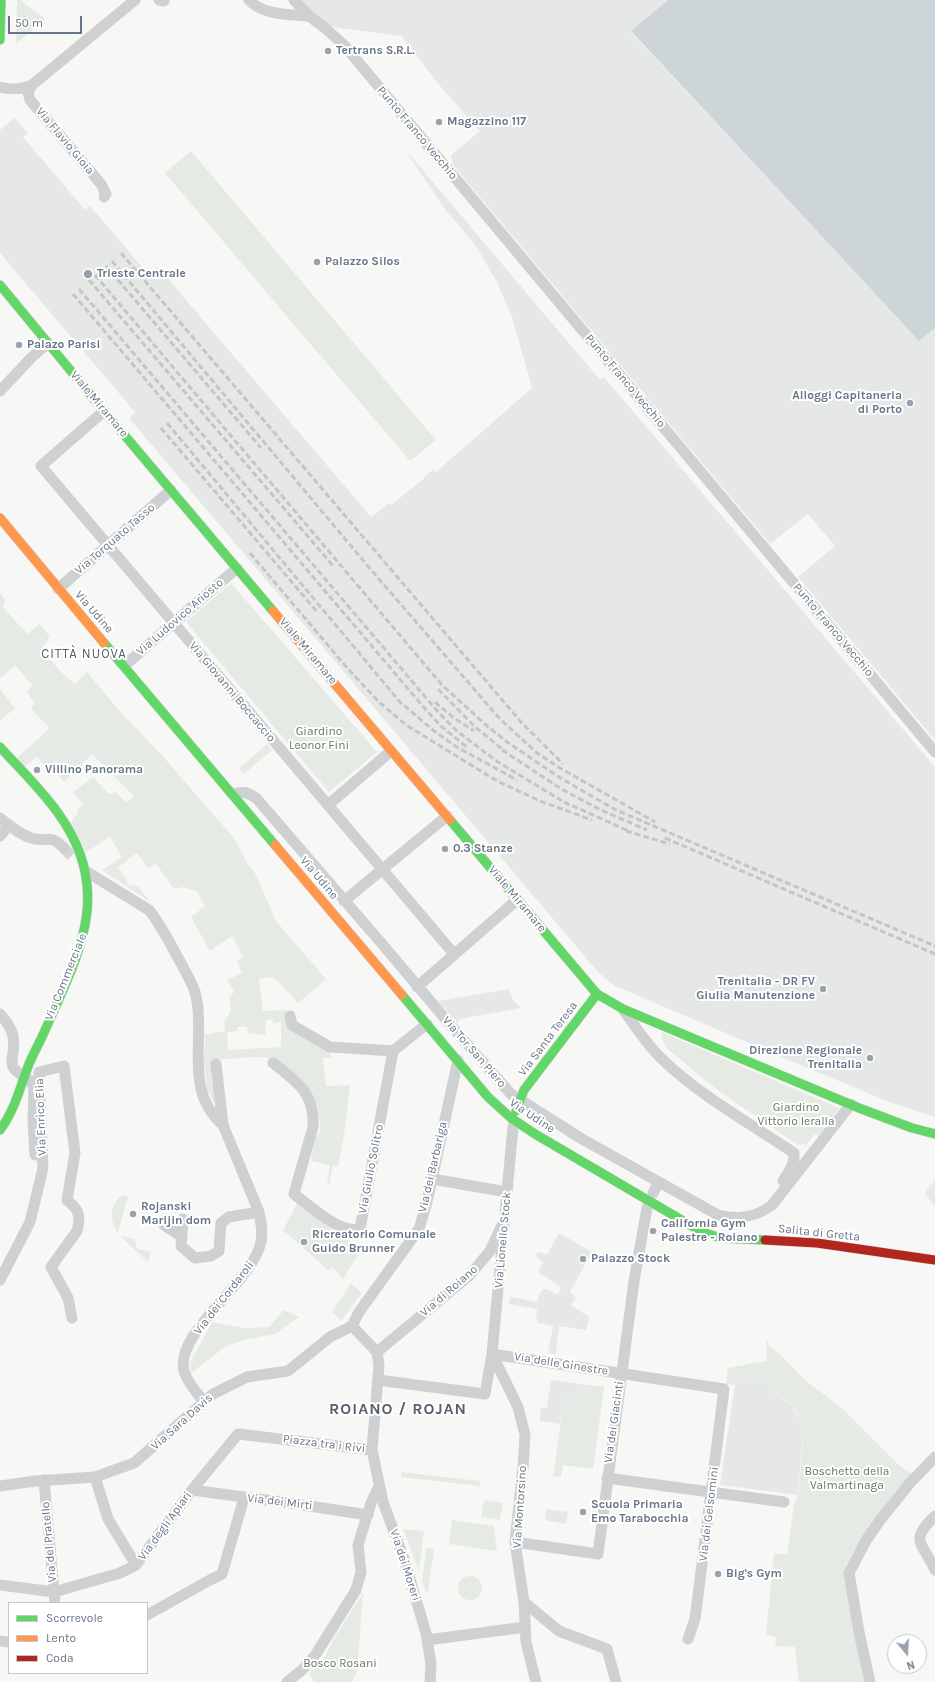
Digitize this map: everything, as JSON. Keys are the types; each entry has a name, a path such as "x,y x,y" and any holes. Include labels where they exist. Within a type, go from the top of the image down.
{"main road":[{"path":"0,40 1,0"},
{"name":"Viale Miramare","path":"0,285 104,411 597,994 623,1009 851,1104 912,1128 935,1134"},
{"name":"Via Udine","path":"0,518 58,589 488,1096 516,1121 535,1134 659,1206"},
{"name":"Via Commerciale","path":"0,747 53,806 66,824 79,859 87,872 89,900 85,932 73,967 31,1062 17,1103 8,1120 0,1130"},
{"name":"Via Santa Teresa","path":"520,1100 524,1090 597,994"},
{"path":"516,1111 520,1100"},
{"name":"Salita di Gretta","path":"659,1206 702,1232 721,1238 817,1243 935,1260"}],"street":[{"path":"0,87 15,90 24,89 32,85 135,0"},
{"path":"249,0 252,4 278,14 309,16"},
{"name":"Punto Franco Vecchio","path":"294,0 309,16 344,45 935,752"},
{"name":"Via Flavio Gioia","path":"32,85 28,92 30,100 101,184 106,194 104,197"},
{"path":"0,391 31,358 48,343"},
{"name":"Via Giovanni Boccaccio","path":"104,411 41,466 454,954"},
{"name":"Via Torquato Tasso","path":"58,589 171,490"},
{"name":"Via Ludovico Ariosto","path":"124,666 237,568"},
{"path":"328,805 391,751"},
{"name":"Via Tor San Piero","path":"232,794 241,792 254,797 510,1094 582,1139 718,1215 728,1218 742,1218 758,1214 772,1205 851,1104"},
{"path":"344,901 447,816"},
{"path":"0,836 4,821 25,835 34,838 57,841 64,848"},
{"name":"Via dei Cordaroli","path":"87,872 149,910 185,971 195,990 198,1006 197,1054 201,1091 206,1106 213,1116 223,1125"},
{"path":"417,987 518,899"},
{"name":"Viale Miramare","path":"623,1009 644,1038 662,1059 693,1084 794,1153 792,1168 776,1191 776,1200"},
{"name":"Via Enrico Elia","path":"0,1014 10,1028 13,1038 11,1061 15,1070 20,1075 31,1081 34,1089 33,1121 38,1187"},
{"path":"290,1016 292,1025 330,1047 393,1051 427,1024"},
{"name":"Via Giulio Solitro","path":"273,1063 299,1083 304,1090 313,1119 313,1127 294,1194 334,1224 353,1231 360,1230 393,1051"},
{"name":"Via dei Barbariga","path":"352,1326 359,1312 419,1229 427,1202 458,1060"},
{"path":"31,1062 39,1072"},
{"name":"Via dei Cordaroli","path":"204,1402 188,1380 184,1371 185,1357 198,1330 217,1305 246,1274 256,1257 261,1242 262,1227 259,1212 223,1125 216,1064"},
{"name":"Via Enrico Elia","path":"0,1280 30,1222 41,1179 43,1168 39,1072 64,1066 75,1153 67,1200 79,1213 79,1224 77,1231 51,1267 68,1298 72,1318"},
{"name":"Via Lionello Stock","path":"378,1380 485,1394 492,1354 513,1127"},
{"path":"432,1179 507,1192"},
{"path":"653,1193 659,1182"},
{"name":"Via dei Giacinti","path":"515,1542 598,1554 634,1281 647,1208"},
{"path":"183,1219 181,1246 195,1258 211,1256 219,1250 221,1223 229,1217 259,1212"},
{"name":"Via di Roiano","path":"377,1352 470,1275 490,1251 505,1217"},
{"path":"164,1225 182,1237"},
{"path":"352,1326 377,1352"},
{"name":"Via Sara Davis","path":"0,1486 44,1480 95,1477 134,1463 213,1394 247,1377 288,1371 330,1336 352,1326"},
{"name":"Piazza tra i Rivi","path":"238,1434 372,1450 379,1365 377,1352"},
{"name":"Via delle Ginestre","path":"492,1354 724,1389"},
{"name":"Via Montorsino","path":"492,1354 518,1407 525,1435 515,1542 524,1602 526,1642 536,1682"},
{"name":"Via dei Gelsomini","path":"688,1639 695,1619 724,1389"},
{"name":"Via degli Apiari","path":"0,1585 55,1598 136,1565 192,1490 238,1434"},
{"name":"Via dei Moreri","path":"372,1450 383,1502 404,1559 427,1640 431,1664 430,1682"},
{"path":"870,1682 853,1602 849,1573 867,1539 885,1514 906,1488 934,1459"},
{"path":"95,1477 108,1519 136,1565"},
{"path":"607,1478 784,1502"},
{"name":"Via del Pratello","path":"44,1480 55,1598"},
{"path":"287,1682 316,1654 356,1590 360,1572 358,1544 379,1486"},
{"name":"Via dei Mirti","path":"192,1490 244,1498 303,1504 368,1516"},
{"path":"148,1614 222,1574 244,1498"},
{"path":"935,1516 924,1526 919,1535 919,1541 935,1570"},
{"path":"524,1602 560,1631 607,1649 616,1682"},
{"path":"427,1640 526,1627"}],"shaded area":[{"path":"299,0 668,0 631,32 919,341 935,328 935,740 798,577 835,546 808,514 770,544 453,165 451,155 480,131 441,87 401,36 331,27 309,12"},
{"path":"668,0 935,0 935,328 919,341 631,31"},
{"path":"15,118 28,133 23,137 85,210 90,206 148,274 158,267 371,517 389,503 391,505 421,481 433,469 436,472 532,388 512,317 497,282 476,246 444,208 404,148 600,380 604,377 935,767 935,1117 892,1103 615,986 598,972 129,418 135,413 134,411 0,253 0,130"},
{"path":"509,989 513,1000 521,1008 460,1019 457,1023 438,1001"},
{"path":"559,1233 592,1252 570,1292 576,1298 571,1305 589,1317 586,1330 559,1326 556,1354 548,1353 553,1326 538,1323 536,1319 537,1309 509,1304 510,1297 537,1302 543,1289 547,1289 558,1295 561,1287 538,1272 543,1262 535,1256 538,1252 547,1255"},
{"path":"727,1375 770,1384 772,1391 790,1404 799,1416 803,1434 798,1495 720,1485 735,1385 726,1384"},
{"path":"551,1380 581,1384 579,1399 565,1398 560,1424 540,1421 541,1408 547,1408"},
{"path":"546,1509 568,1512 566,1524 545,1520"}],"green space":[{"path":"17,0 21,0 45,19 16,44"},
{"path":"191,151 436,440 410,461 165,173"},
{"name":"Giardino Leonor Fini","path":"231,583 377,752 329,792 186,622"},
{"path":"0,593 5,599 3,607 27,634 40,624 50,637 41,649 61,672 75,684 87,672 121,713 159,752 233,837 249,866 254,871 276,921 326,979 298,1003 274,977 259,979 263,1011 287,1010 290,1026 329,1050 332,1058 323,1058 326,1086 350,1085 344,1136 338,1166 333,1165 329,1185 327,1185 330,1165 311,1161 315,1139 321,1130 315,1101 308,1087 295,1075 277,1062 264,1057 214,1060 218,1111 207,1089 204,1059 205,1035 225,1031 224,1022 231,1011 229,997 234,992 227,980 242,973 237,961 243,957 232,936 210,951 191,917 205,906 197,891 183,887 174,889 156,864 148,868 137,853 118,867 129,885 138,886 150,902 102,870 122,857 110,837 86,852 71,822 78,813 78,809 83,804 73,792 93,777 109,794 116,792 126,802 134,796 92,754 64,782 56,772 52,774 37,757 25,767 17,758 50,728 31,709 35,703 27,693 32,685 15,665 0,679","holes":["273,1019 273,1023 281,1022 281,1047 228,1050 227,1032 238,1031 238,1027 247,1027 248,1033 265,1035 266,1020"]},
{"path":"0,689 15,708 0,721"},
{"path":"267,744 272,750 244,774 239,768"},
{"name":"Giardino Vittorio Ieralla","path":"661,1032 839,1108 819,1136 815,1134 807,1144 798,1145 723,1094 695,1072 667,1048 663,1041"},
{"path":"935,1180 935,1207 925,1193"},
{"path":"122,1196 128,1196 118,1233 113,1224 112,1213 115,1203"},
{"path":"298,1202 354,1245 363,1247 343,1279 332,1267 328,1270 283,1230"},
{"path":"120,1236 135,1239 136,1248 151,1252 148,1262"},
{"path":"351,1283 362,1293 341,1321 332,1312"},
{"path":"284,1310 299,1317 275,1334 243,1340 225,1347 191,1373 190,1363 212,1322 245,1328 269,1327"},
{"name":"Boschetto della Valmartinaga","path":"766,1339 770,1347 781,1355 805,1380 843,1409 899,1465 913,1475 873,1523 846,1566 845,1580 864,1682 799,1682 795,1647 775,1646 776,1637 766,1635 774,1553 787,1555 794,1504 798,1495 803,1443 801,1422 799,1415 791,1404 771,1391 770,1384 727,1375 728,1368 767,1361"},
{"path":"581,1384 604,1387 593,1469 563,1465 561,1477 553,1476 565,1398 579,1399"},
{"path":"401,1472 480,1481 480,1486 401,1477"},
{"path":"484,1500 503,1503 500,1520 481,1517"},
{"path":"452,1520 494,1526 497,1551 449,1544"},
{"path":"403,1529 424,1531 419,1571"},
{"path":"426,1548 434,1549 428,1593 426,1592 422,1581"},
{"path":"470,1576 479,1579 482,1588 479,1597 470,1600 461,1597 458,1588 461,1579"},
{"name":"Bosco Rosani","path":"363,1593 357,1672 352,1682 314,1682 309,1673 323,1660 336,1635"}],"tunnel":[{"path":"64,848 75,860"}],"railway":[{"path":"121,253 521,722 563,764"},
{"path":"112,261 372,571 500,719 537,753 560,768 655,822"},
{"path":"106,266 261,448"},
{"path":"95,275 442,685 507,742 562,779 616,810 935,946"},
{"path":"89,280 334,567"},
{"path":"79,289 439,713 458,732 498,762 569,805"},
{"path":"73,294 426,710 442,727 468,748"},
{"path":"167,423 400,702 433,730 455,746 517,780"},
{"path":"161,428 318,613"},
{"path":"250,553 348,669 379,702 406,725 497,781 540,801 592,820"},
{"path":"438,689 474,726 507,753"},
{"path":"435,702 454,718 474,731"},
{"path":"502,750 563,790 601,810 647,830"},
{"path":"564,802 631,832"},
{"path":"626,831 670,844"},
{"path":"665,838 935,954"}],"traffic: fast":[{"path":"0,40 1,0"},
{"path":"0,285 273,611"},
{"path":"104,643 275,845"},
{"path":"0,747 51,804 75,841 85,868 88,895 86,921 80,947 70,973 29,1064 10,1114 0,1130"},
{"path":"450,820 597,994 623,1009 859,1108 912,1128 935,1134"},
{"path":"516,1111 524,1090 597,994"},
{"path":"402,995 488,1097 511,1118 535,1134 702,1232 721,1238 765,1240"}],"traffic: slow":[{"path":"0,518 104,643"},
{"path":"273,611 450,820"},
{"path":"275,845 402,995"}],"traffic: jam":[{"path":"765,1240 817,1243 935,1260"}],"place":[{"name":"Tertrans S.R.L.","path":"328,51"},
{"name":"Magazzino 117","path":"439,122"},
{"name":"Palazzo Silos","path":"317,262"},
{"name":"Trieste Centrale","path":"88,274"},
{"name":"Palazo Parisi","path":"19,345"},
{"name":"Alloggi Capitaneria di Porto","path":"910,403"},
{"name":"Villino Panorama","path":"37,770"},
{"name":"0.3 Stanze","path":"445,849"},
{"name":"Trenitalia - DR FV Giulia Manutenzione","path":"823,989"},
{"name":"Direzione Regionale Trenitalia","path":"870,1058"},
{"name":"Rojanski Marijin dom","path":"133,1214"},
{"name":"California Gym Palestre - Roiano","path":"653,1231"},
{"name":"Ricreatorio Comunale Guido Brunner","path":"304,1242"},
{"name":"Palazzo Stock","path":"583,1259"},
{"name":"Scuola Primaria Emo Tarabocchia","path":"583,1512"},
{"name":"Big's Gym","path":"718,1574"}],"district":[{"name":"CITTÀ NUOVA","path":"84,654"},
{"name":"ROIANO / ROJAN","path":"398,1409"}]}
